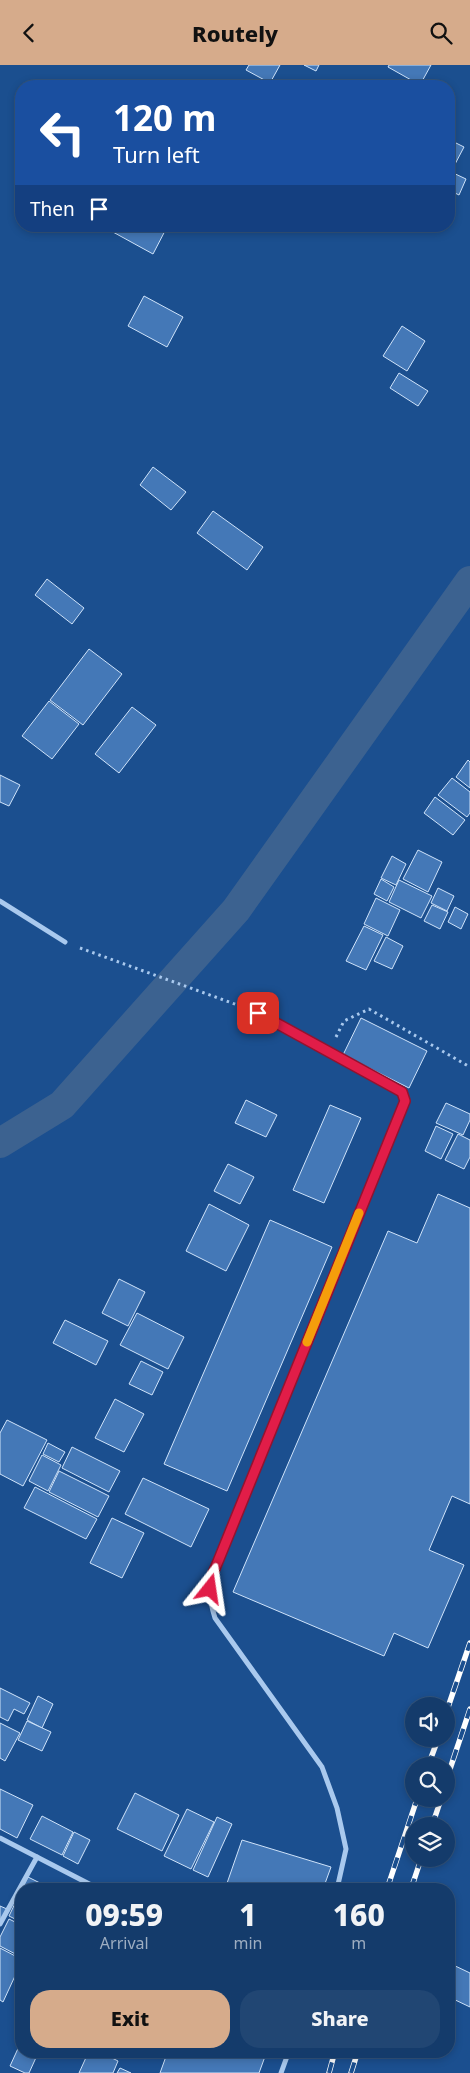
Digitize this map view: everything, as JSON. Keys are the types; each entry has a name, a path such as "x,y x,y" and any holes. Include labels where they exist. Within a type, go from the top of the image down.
{"street":[{"path":"0,901 65,942"},
{"path":"258,1013 402,1092 405,1101 211,1578 209,1599 215,1618 322,1767 337,1809 346,1849 338,1883"},
{"path":"0,1838 87,1883"},
{"path":"23,1883 37,1857"},
{"path":"0,1924 15,1897"},
{"path":"281,2073 286,2058"}],"path":[{"path":"65,942 258,1013"},
{"path":"329,1052 344,1021 369,1009 470,1067"}],"building":[{"path":"249,65 280,65 272,80 264,80 246,70"},
{"path":"304,65 319,65 316,71"},
{"path":"389,65 431,65 423,80 411,80 388,67"},
{"path":"455,142 464,147 455,164"},
{"path":"455,174 466,179 459,195 455,193"},
{"path":"113,232 164,232 153,254"},
{"path":"144,296 183,317 167,347 128,326"},
{"path":"402,326 425,341 407,371 383,356"},
{"path":"399,373 428,391 418,406 390,388"},
{"path":"153,467 186,492 171,510 140,485"},
{"path":"213,511 263,547 247,570 197,533"},
{"path":"47,579 84,608 72,624 35,595"},
{"path":"89,649 122,674 83,725 50,700"},
{"path":"49,701 79,724 52,759 22,736"},
{"path":"132,707 156,725 119,773 95,754"},
{"path":"468,760 470,762 470,788 456,777"},
{"path":"0,775 20,785 9,806 0,802"},
{"path":"452,778 470,792 470,813 467,817 438,795"},
{"path":"435,797 465,820 453,835 424,813"},
{"path":"418,850 442,862 428,892 403,879"},
{"path":"392,856 406,864 396,885 381,878"},
{"path":"381,879 394,887 387,901 374,894"},
{"path":"399,880 432,896 421,918 389,902"},
{"path":"438,888 454,896 447,911 431,903"},
{"path":"376,898 400,910 388,936 364,924"},
{"path":"432,905 448,912 440,929 424,921"},
{"path":"455,907 468,914 461,929 448,922"},
{"path":"364,926 383,935 366,970 346,961"},
{"path":"386,937 403,946 392,969 374,961"},
{"path":"361,1018 427,1051 409,1088 343,1055"},
{"path":"246,1100 277,1115 266,1137 235,1123"},
{"path":"446,1103 470,1114 470,1120 463,1135 436,1123"},
{"path":"330,1105 361,1118 324,1203 293,1190"},
{"path":"436,1126 453,1134 441,1159 425,1151"},
{"path":"458,1134 470,1140 470,1157 464,1169 445,1160"},
{"path":"228,1164 254,1177 240,1204 214,1191"},
{"path":"438,1194 470,1208 470,1504 452,1496 429,1550 464,1565 428,1648 394,1633 384,1656 233,1592 388,1231 417,1243"},
{"path":"209,1204 249,1225 226,1271 186,1251"},
{"path":"270,1220 332,1247 227,1491 164,1464"},
{"path":"119,1279 145,1292 128,1326 102,1313"},
{"path":"137,1313 184,1337 168,1369 120,1345"},
{"path":"65,1320 108,1341 96,1365 53,1343"},
{"path":"141,1361 163,1372 152,1395 129,1384"},
{"path":"115,1399 144,1414 124,1452 95,1438"},
{"path":"7,1420 47,1440 23,1486 0,1474 0,1433"},
{"path":"48,1443 65,1452 59,1462 43,1454"},
{"path":"72,1447 120,1471 109,1492 62,1468"},
{"path":"42,1455 61,1465 48,1491 29,1481"},
{"path":"59,1471 109,1496 98,1517 49,1492"},
{"path":"143,1478 209,1509 191,1547 125,1514"},
{"path":"35,1487 97,1519 86,1539 24,1508"},
{"path":"112,1518 144,1533 122,1578 90,1563"},
{"path":"0,1688 30,1703 24,1714 14,1709 8,1721 0,1717"},
{"path":"38,1696 53,1704 42,1728 27,1720"},
{"path":"27,1721 51,1732 42,1751 18,1740"},
{"path":"0,1723 20,1733 5,1761 0,1758"},
{"path":"0,1789 33,1805 17,1838 0,1829"},
{"path":"135,1793 179,1815 162,1851 117,1829"},
{"path":"187,1809 214,1822 191,1869 164,1856"},
{"path":"42,1816 73,1832 62,1855 30,1839"},
{"path":"217,1817 232,1824 208,1877 193,1870"},
{"path":"74,1832 90,1840 78,1864 63,1856"},
{"path":"242,1840 331,1867 325,1883 227,1883"},
{"path":"28,1877 40,1883 25,1883"},
{"path":"15,1904 15,1919 9,1916"},
{"path":"0,1906 7,1909 0,1921"},
{"path":"9,1919 15,1922 15,1954 0,1946 0,1937"},
{"path":"0,1948 15,1956 15,1976 3,2002 0,2000"},
{"path":"455,1966 470,1973 470,2007 455,2000"},
{"path":"15,2055 15,2058 36,2058 29,2073 10,2066"},
{"path":"86,2058 112,2058 118,2061 113,2073 79,2073"},
{"path":"165,2058 264,2058 259,2073 160,2073"},
{"path":"120,2068 131,2073 117,2073"}],"waterway":[{"path":"0,1143 62,1105 236,910 470,581"}],"railway":[{"path":"451,1697 470,1643"},
{"path":"454,1757 470,1709"},
{"path":"431,1757 435,1747"},
{"path":"389,1883 414,1807"},
{"path":"435,1817 438,1807"},
{"path":"413,1883 418,1867"},
{"path":"329,2073 333,2058"},
{"path":"351,2073 356,2058"}],"slow traffic":[{"path":"307,1342 359,1213"}],"route":[{"path":"210,1589 211,1578 405,1101 402,1092 258,1013"}]}
